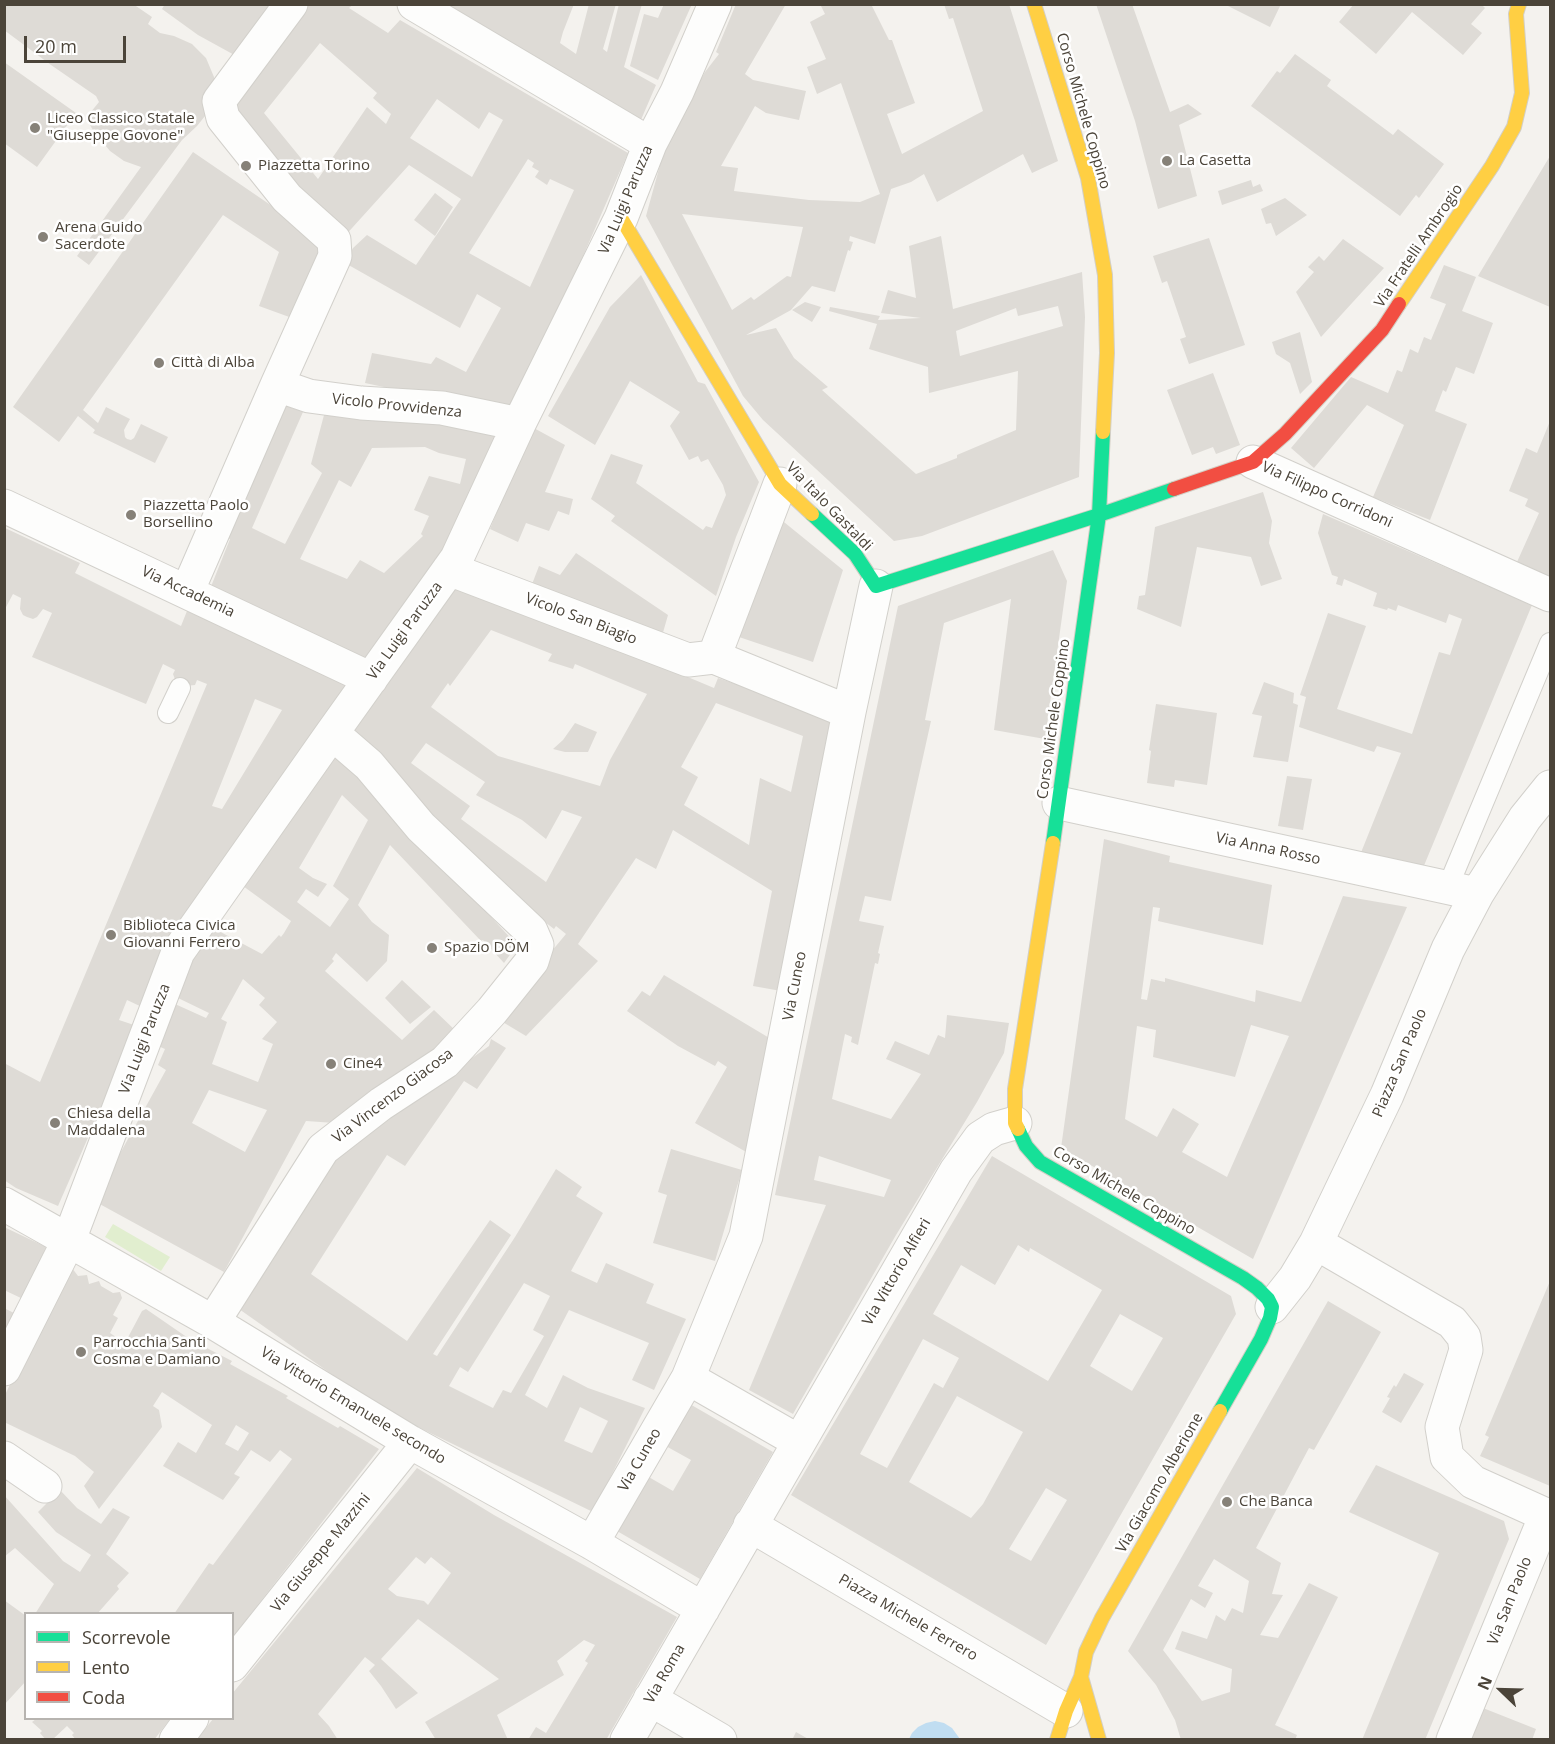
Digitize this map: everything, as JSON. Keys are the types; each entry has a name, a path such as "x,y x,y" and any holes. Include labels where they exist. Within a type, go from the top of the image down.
{"main road":[{"name":"Corso Michele Coppino","path":"1034,4 1088,178 1105,275 1107,353 1099,515 1059,803 1015,1089 1015,1123 1026,1146 1040,1162 1243,1278 1263,1293 1272,1307"},
{"name":"Via Fratelli Ambrogio","path":"1253,462 1285,434 1382,330 1492,166 1514,126 1522,93 1516,14 1519,4"},
{"name":"Via Italo Gastaldi","path":"621,218 780,484 855,554 876,586"},
{"name":"Via Filippo Corridoni","path":"1099,515 1253,462"},
{"path":"876,586 1099,515"},
{"name":"Via Giacomo Alberione","path":"1062,1725 1081,1677 1086,1652 1102,1618 1261,1339 1272,1307"},
{"name":"Via Giacomo Alberione","path":"1081,1677 1099,1740"}],"street":[{"path":"187,592 335,256 334,240 287,198 223,118 219,101 291,4"},
{"path":"414,4 650,144"},
{"name":"Via Luigi Paruzza","path":"4,1369 69,1240 178,952 457,558 519,424 621,218 650,144 677,92 715,4"},
{"name":"Vicolo Provvidenza","path":"277,385 309,396 361,403 442,408 519,424"},
{"name":"Via Filippo Corridoni","path":"1253,462 1551,595"},
{"path":"714,657 780,484"},
{"name":"Via Accademia","path":"4,506 187,592 214,611 371,679"},
{"name":"Vicolo San Biagio","path":"449,569 688,660 714,657 849,712"},
{"name":"Via Cuneo","path":"592,1543 688,1378 746,1236 876,586"},
{"name":"Via Vincenzo Giacosa","path":"213,1322 323,1149 381,1104 445,1062 492,1011 526,969 532,961 537,945 531,931 421,827 369,765 332,733"},
{"name":"Piazza San Paolo","path":"1526,818 1551,768"},
{"name":"Piazza San Paolo","path":"1272,1307 1295,1278 1316,1243 1388,1095 1448,949 1462,892 1551,787"},
{"name":"Via Anna Rosso","path":"1059,803 1462,892"},
{"name":"Via Vittorio Alfieri","path":"798,1442 956,1171 980,1138 994,1129 1015,1123"},
{"name":"Via Vittorio Emanuele secondo","path":"4,1204 213,1322 410,1442 592,1543 703,1608"},
{"name":"Via San Paolo","path":"1316,1243 1452,1322 1464,1337 1466,1350 1442,1427 1447,1458 1473,1482 1546,1515 1453,1740"},
{"path":"688,1378 798,1442 703,1608"},
{"name":"Via Giuseppe Mazzini","path":"234,1662 410,1442"},
{"path":"4,1458 45,1486"},
{"name":"Piazza Michele Ferrero","path":"750,1525 1062,1725"},
{"name":"Via Roma","path":"627,1740 703,1608"},
{"path":"650,1699 720,1740"},
{"path":"176,1740 191,1720"}],"lane":[{"name":"Piazza San Paolo","path":"1462,892 1551,643"},
{"path":"168,713 180,688"}],"green space":[{"path":"113,1224 170,1257 161,1271 105,1237"}],"water":[{"path":"935,1721 952,1728 960,1739 909,1739 918,1727"}],"building":[{"path":"4,4 133,4 152,17 148,24 160,33 192,44 206,58 214,77 215,92 209,111 182,140 89,265 77,256 141,167 124,161 110,151 94,132 86,118 99,102 96,96 4,30"},
{"path":"165,4 275,4 238,57 198,35 162,9"},
{"path":"438,4 574,4 560,43 576,54 589,4 616,4 603,49 607,52 619,4 642,4 624,67 656,85 640,122"},
{"path":"664,4 692,4 658,80 630,66 644,14 658,18"},
{"path":"736,4 786,4 745,74 753,80 806,91 799,120 766,113 755,106 721,166 738,168 734,191 809,200 860,202 880,194 841,83 817,94 807,67 826,59 810,22 825,14 820,4 871,4 889,40 892,40 915,103 887,114 902,154 983,111 953,18 949,19 944,4 1009,4 1058,161 1032,173 1023,154 937,202 924,174 911,182 891,189 875,244 850,236 849,241 853,242 850,251 848,250 835,292 812,286 791,310 746,335 776,328 794,358 828,387 822,390 916,474 957,458 957,455 1016,430 1018,371 929,393 928,367 869,349 877,324 829,311 830,307 880,316 878,320 921,318 881,313 888,290 916,298 909,246 941,236 953,309 1082,272 1085,317 1079,477 922,536 894,541 763,420 743,396 646,216 668,136 705,72 719,54 716,52","holes":["682,214 803,227 791,277 787,276 754,300 751,297 732,310","1058,306 1063,326 960,356 956,331 1016,308 1018,316"]},
{"path":"1096,4 1132,4 1170,112 1188,104 1202,114 1179,125 1197,196 1158,209 1135,121"},
{"path":"1224,4 1281,4 1270,27"},
{"path":"1354,4 1481,4 1485,8 1471,24 1482,33 1463,55 1412,12 1376,54 1339,22"},
{"path":"309,5 352,5 349,8 388,33 400,20 628,153 549,334 531,362 507,413 365,383 372,353 431,364 436,357 466,372 501,308 477,294 460,328 345,263 353,248 367,235 416,265 461,199 409,165 343,238 228,105","holes":["320,43 377,93 373,98 391,114 386,124 367,107 318,179 264,113","437,99 479,129 489,112 503,120 472,177 410,138","528,159 534,163 532,167 539,171 535,177 547,185 550,179 574,190 530,287 469,253"]},
{"path":"1295,54 1331,80 1327,86 1393,135 1398,129 1444,164 1419,198 1416,195 1400,216 1251,106 1277,71 1280,73"},
{"name":"Liceo Classico Statale \"Giuseppe Govone\"","path":"4,62 76,113 37,167 4,143"},
{"path":"193,152 324,244 292,318 259,306 279,252 223,215 83,410 98,423 106,407 130,419 124,430 127,439 134,438 141,424 168,437 155,463 93,433 95,430 78,416 59,442 13,407"},
{"path":"1550,156 1550,307 1478,276"},
{"path":"1251,180 1253,187 1260,184 1263,191 1222,205 1218,191"},
{"path":"435,193 453,207 435,236 414,220"},
{"path":"1285,198 1307,215 1276,236 1271,223 1266,224 1261,209"},
{"path":"1209,238 1245,345 1189,364 1180,339 1186,337 1167,281 1162,283 1153,256"},
{"path":"1343,239 1384,268 1321,337 1296,292 1314,272 1308,267 1319,256 1324,261"},
{"path":"1444,265 1476,277 1462,311 1493,323 1474,374 1456,367 1446,392 1443,390 1435,411 1467,424 1430,520 1373,497 1404,425 1367,405 1314,468 1291,448 1351,377 1388,393 1397,370 1402,372 1410,349 1418,353 1424,337 1431,340 1446,304 1430,298"},
{"path":"641,275 698,382 705,384 759,482 736,537 716,596 611,521 615,516 591,499 611,454 643,465 636,483 703,530 706,526 712,528 726,495 708,459 701,462 698,456 689,460 670,426 680,412 630,381 595,445 548,416 610,307"},
{"path":"805,302 821,307 812,322 792,310"},
{"path":"1300,332 1312,382 1300,394 1290,363 1276,354 1272,342"},
{"path":"1213,373 1240,445 1216,454 1213,447 1192,455 1167,390"},
{"path":"278,403 303,412 252,528 285,544 322,473 311,464 324,415 437,419 499,433 446,549 364,661 210,589 230,539 219,535","holes":["425,447 439,453 466,459 460,484 429,476 414,510 429,516 421,534 423,536 384,573 360,560 347,579 300,559 339,480 351,487 372,448"]},
{"path":"1550,421 1550,577 1517,562 1539,513 1525,506 1528,499 1509,491 1526,448 1537,453"},
{"path":"532,427 565,445 545,492 573,499 569,515 558,511 549,531 526,523 518,542 490,529"},
{"path":"1263,492 1272,521 1269,543 1282,579 1261,586 1251,557 1197,547 1181,627 1137,609 1139,596 1145,595 1155,527"},
{"path":"1323,514 1532,605 1423,868 1360,855 1401,753 1377,746 1374,752 1299,727 1306,697 1300,695 1328,613 1366,626 1337,709 1412,734 1439,652 1450,655 1462,619 1449,614 1446,623 1398,605 1396,611 1388,608 1387,610 1373,606 1377,593 1344,579 1342,586 1336,584 1338,577 1332,575 1318,533"},
{"path":"779,518 843,570 813,662 739,637"},
{"path":"5,528 80,563 75,573 181,626 187,611 349,684 144,1008 127,1000 119,1020 137,1026 58,1206 16,1188 4,1180 4,1063 40,1082 207,684 197,680 195,685 185,686 176,682 173,674 175,670 163,664 146,704 32,657 52,613 43,609 33,619 27,617 20,609 21,598 13,594 5,609","holes":["255,699 282,710 222,809 212,806"]},
{"path":"1053,550 1067,581 1045,739 994,730 1011,599 944,623 925,720 931,721 891,901 865,896 859,921 884,926 878,953 880,954 878,964 875,963 858,1045 851,1042 852,1037 845,1034 832,1099 891,1119 921,1074 886,1059 895,1041 929,1055 938,1035 945,1038 947,1015 1009,1023 1004,1053 793,1414 749,1390 826,1205 775,1195 898,606","holes":["819,1156 891,1180 884,1197 814,1180"]},
{"path":"576,553 668,615 662,636 529,592 539,566 560,575"},
{"path":"456,580 714,688 718,678 837,723 781,991 753,986 772,891 673,830 656,869 636,858 578,944 598,961 526,1036 496,1018 566,934 556,926 554,929 459,856 345,738","holes":["491,630 552,654 548,661 573,669 575,664 647,694 610,760 600,786 498,756 431,707 448,683 450,686","716,703 803,736 791,792 760,778 749,845 684,805 698,777 681,767","426,743 485,782 476,795 522,820 546,839 562,810 582,817 546,882 461,819 470,806 411,763"]},
{"path":"1264,682 1294,693 1293,703 1298,705 1288,762 1253,757 1262,716 1252,714"},
{"path":"1156,704 1217,713 1207,785 1175,780 1174,787 1147,783"},
{"path":"575,723 597,732 588,752 565,752 553,749 563,740"},
{"path":"336,750 517,945 504,963 390,845 358,905 372,922 389,935 387,961 367,982 336,953 332,959 334,961 325,971 402,1040 434,1010 456,1031 423,1060 335,1123 306,1121 224,1272 96,1202 166,1070 158,1065 165,1049 158,1046 175,1004 206,1018 209,1013 178,998 191,963 213,928 262,954 279,935 281,937 291,921 243,886 271,849","holes":["342,795 368,820 333,886 349,899 330,927 297,902 306,889 318,897 327,884 299,868","243,979 265,998 259,1005 277,1022 262,1039 273,1044 258,1082 212,1064 227,1022 221,1019","209,1090 267,1110 245,1152 192,1123"]},
{"path":"1287,776 1312,779 1303,830 1278,826"},
{"path":"1104,839 1170,856 1169,862 1272,885 1263,945 1158,921 1160,908 1153,907 1141,999 1147,1000 1151,979 1165,982 1165,978 1255,1002 1256,990 1301,1002 1343,896 1407,907 1253,1259 1061,1148","holes":["1251,1025 1289,1036 1227,1177 1182,1152 1199,1124 1173,1108 1157,1137 1125,1119 1137,1026 1156,1030 1153,1057 1235,1077"]},
{"path":"664,975 771,1039 748,1153 695,1123 727,1067 718,1061 715,1066 678,1046 627,1011 642,991 650,996"},
{"path":"402,980 431,1007 410,1024 385,998"},
{"path":"491,1039 506,1048 477,1089 464,1081 405,1166 387,1155 311,1274 407,1341 490,1220 511,1235 433,1354 437,1356 515,1237 556,1169 582,1187 576,1196 603,1213 571,1271 597,1283 606,1263 654,1284 646,1303 686,1319 654,1390 632,1380 649,1343 569,1310 525,1395 547,1408 563,1375 588,1388 645,1408 593,1512 391,1416 239,1309 342,1142 390,1116 489,1046","holes":["524,1283 550,1296 533,1330 544,1336 511,1393 503,1390 493,1408 449,1386 460,1367 468,1372","580,1407 608,1421 592,1453 564,1441"]},
{"path":"671,1149 742,1170 715,1261 653,1243 667,1195 658,1192"},
{"path":"992,1156 1231,1296 1236,1314 1046,1645 791,1495","holes":["1018,1245 1029,1252 1030,1248 1102,1290 1048,1381 933,1314 961,1265 995,1285","1120,1314 1163,1338 1132,1391 1090,1366","923,1339 959,1358 943,1388 934,1383 887,1468 860,1454","957,1396 1023,1432 983,1504 971,1518 909,1482","1046,1488 1067,1500 1031,1561 1009,1549"]},
{"path":"4,1227 46,1247 23,1299 4,1290"},
{"path":"72,1268 78,1276 87,1275 89,1284 99,1281 101,1286 113,1293 120,1292 122,1298 113,1315 118,1318 110,1333 125,1343 142,1311 146,1309 191,1340 232,1361 230,1364 288,1396 286,1398 379,1449 234,1635 234,1612 175,1612 209,1563 213,1565 292,1459 280,1450 270,1462 251,1450 234,1474 240,1477 223,1500 163,1466 178,1442 196,1453 212,1425 162,1392 153,1406 159,1410 162,1427 99,1509 84,1486 94,1472 75,1456 4,1422 4,1397 31,1341","holes":["236,1425 249,1433 238,1451 225,1444"]},
{"path":"1550,1281 1550,1486 1480,1456 1489,1437 1485,1435"},
{"path":"1328,1301 1381,1332 1314,1450 1309,1448 1256,1548 1281,1563 1272,1594 1283,1595 1260,1635 1278,1638 1309,1583 1338,1597 1275,1725 1297,1735 1295,1740 1181,1740 1175,1720 1156,1685 1128,1651","holes":["1214,1559 1249,1581 1243,1613 1232,1608 1225,1621 1216,1615 1207,1639 1182,1631 1175,1649 1232,1669 1230,1692 1202,1701 1163,1650 1191,1599 1205,1608 1213,1593 1198,1586"]},
{"path":"4,1308 16,1314 4,1339"},
{"path":"1404,1373 1424,1384 1401,1423 1382,1412 1390,1398 1387,1397"},
{"path":"688,1403 773,1452 700,1579 617,1531 647,1476 673,1491 691,1460 664,1445"},
{"path":"1376,1465 1504,1521 1509,1539 1425,1740 1362,1740 1439,1553 1349,1512"},
{"path":"417,1468 494,1515 677,1617 606,1740 528,1740 536,1727 546,1733 588,1663 585,1661 595,1645 584,1640 557,1661 564,1675 497,1715 508,1740 436,1740 425,1722 499,1679 418,1619 381,1659 418,1693 396,1709 369,1671 375,1665 365,1657 318,1714 338,1740 196,1740 212,1720 234,1720 234,1692","holes":["416,1557 425,1564 431,1557 451,1573 428,1605 424,1601 397,1596 388,1589"]},
{"path":"60,1490 77,1508 101,1524 113,1508 130,1517 106,1554 129,1573 117,1586 119,1589 99,1612 36,1612 54,1584 15,1548 4,1557 4,1495 63,1561 80,1572 91,1555 56,1532 38,1512"},
{"path":"4,1600 24,1615 24,1683 4,1705"},
{"path":"1483,1708 1536,1729 1532,1740 1470,1740"},
{"path":"35,1720 169,1720 154,1740 76,1740 72,1735 74,1733 67,1726 52,1740 46,1740 40,1733 42,1731 32,1722"},
{"path":"796,1732 810,1740 792,1740"}],"traffic: fast":[{"path":"1053,843 1099,515 1103,432"},
{"path":"812,514 855,554 876,586 1174,489"},
{"path":"1018,1129 1026,1146 1040,1162 1243,1278 1268,1299 1272,1307 1270,1318 1261,1339 1220,1411"}],"traffic: slow":[{"path":"1034,4 1088,178 1105,275 1107,353 1103,432"},
{"path":"1399,304 1492,166 1514,127 1522,93 1516,14 1519,4"},
{"path":"621,218 780,484 812,514"},
{"path":"1018,1129 1015,1123 1015,1089 1053,843"},
{"path":"1057,1740 1066,1711 1081,1677 1086,1652 1102,1618 1220,1411"},
{"path":"1081,1677 1099,1740"}],"traffic: jam":[{"path":"1174,489 1253,462 1285,434 1382,330 1399,304"}],"place":[{"name":"Liceo Classico Statale \"Giuseppe Govone\"","path":"35,128"},
{"name":"La Casetta","path":"1167,161"},
{"name":"Piazzetta Torino","path":"246,166"},
{"name":"Arena Guido Sacerdote","path":"43,237"},
{"name":"Città di Alba","path":"159,363"},
{"name":"Piazzetta Paolo Borsellino","path":"131,515"},
{"name":"Biblioteca Civica Giovanni Ferrero","path":"111,935"},
{"name":"Spazio DÖM","path":"432,948"},
{"name":"Cine4","path":"331,1064"},
{"name":"Chiesa della Maddalena","path":"55,1123"},
{"name":"Parrocchia Santi Cosma e Damiano","path":"81,1352"},
{"name":"Che Banca","path":"1227,1502"}]}
